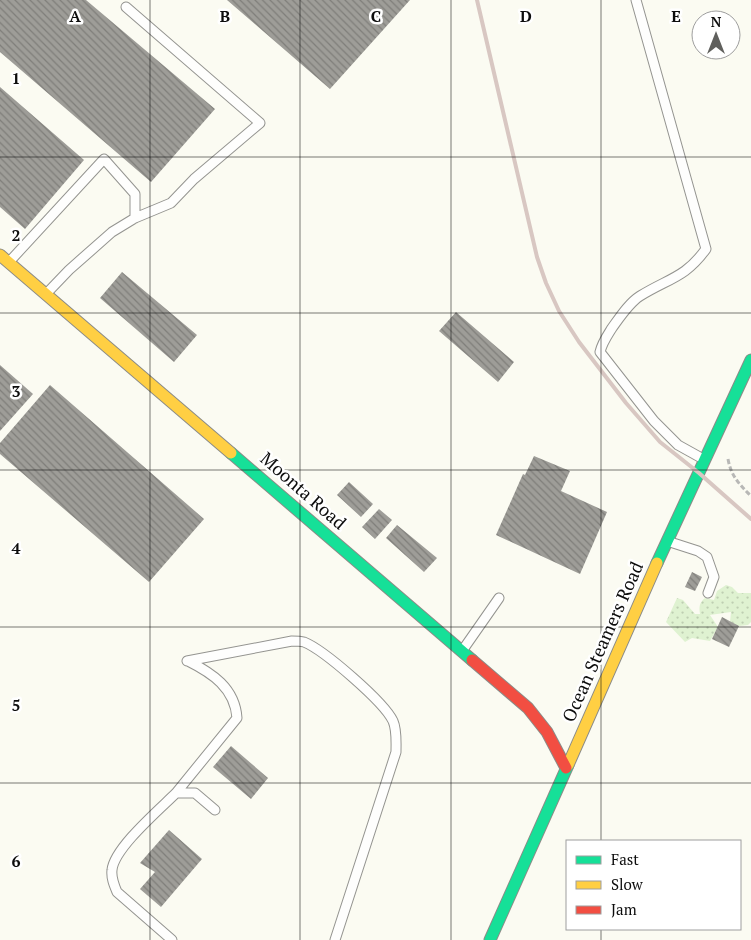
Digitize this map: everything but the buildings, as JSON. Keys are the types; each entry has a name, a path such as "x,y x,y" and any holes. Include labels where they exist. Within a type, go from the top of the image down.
{"street":[{"name":"Moonta Road","path":"4,259 528,708 547,732 566,768"},
{"name":"Ocean Steamers Road","path":"490,940 667,541 751,360"}],"lane":[{"path":"636,0 706,249 694,265 670,281 639,296 621,315 601,344 600,352 654,421 678,445 705,460"},
{"path":"46,295 89,251 135,218 171,203 194,179 260,123 126,7"},
{"path":"4,259 104,159 135,194 135,218"},
{"path":"667,541 698,551 706,557 714,577 708,593"},
{"path":"462,651 499,598"},
{"path":"172,940 117,892 112,881 112,868 117,854 176,793 236,718 236,704 227,688 205,670 188,661 292,641 302,642 321,652 359,684 388,712 394,723 396,752 335,940"},
{"path":"176,793 195,793 215,810"}],"path":[{"path":"727,452 730,472 751,496"}],"green space":[{"path":"726,585 732,587 738,593 751,593 751,622 748,625 739,626 730,622 731,612 710,615 718,627 710,641 692,638 685,642 666,622 677,598 683,600 695,614 700,614 700,605 703,600 705,598 714,600 717,591"}],"railway":[{"path":"477,0 537,257 559,311 579,342 626,403 660,442 699,473 751,519"}],"traffic: fast":[{"path":"657,563 751,360"},
{"path":"231,453 472,660"},
{"path":"490,940 568,765"}],"traffic: slow":[{"path":"0,255 231,453"},
{"path":"568,765 657,563"}],"traffic: jam":[{"path":"472,660 528,708 547,732 566,768"}]}
